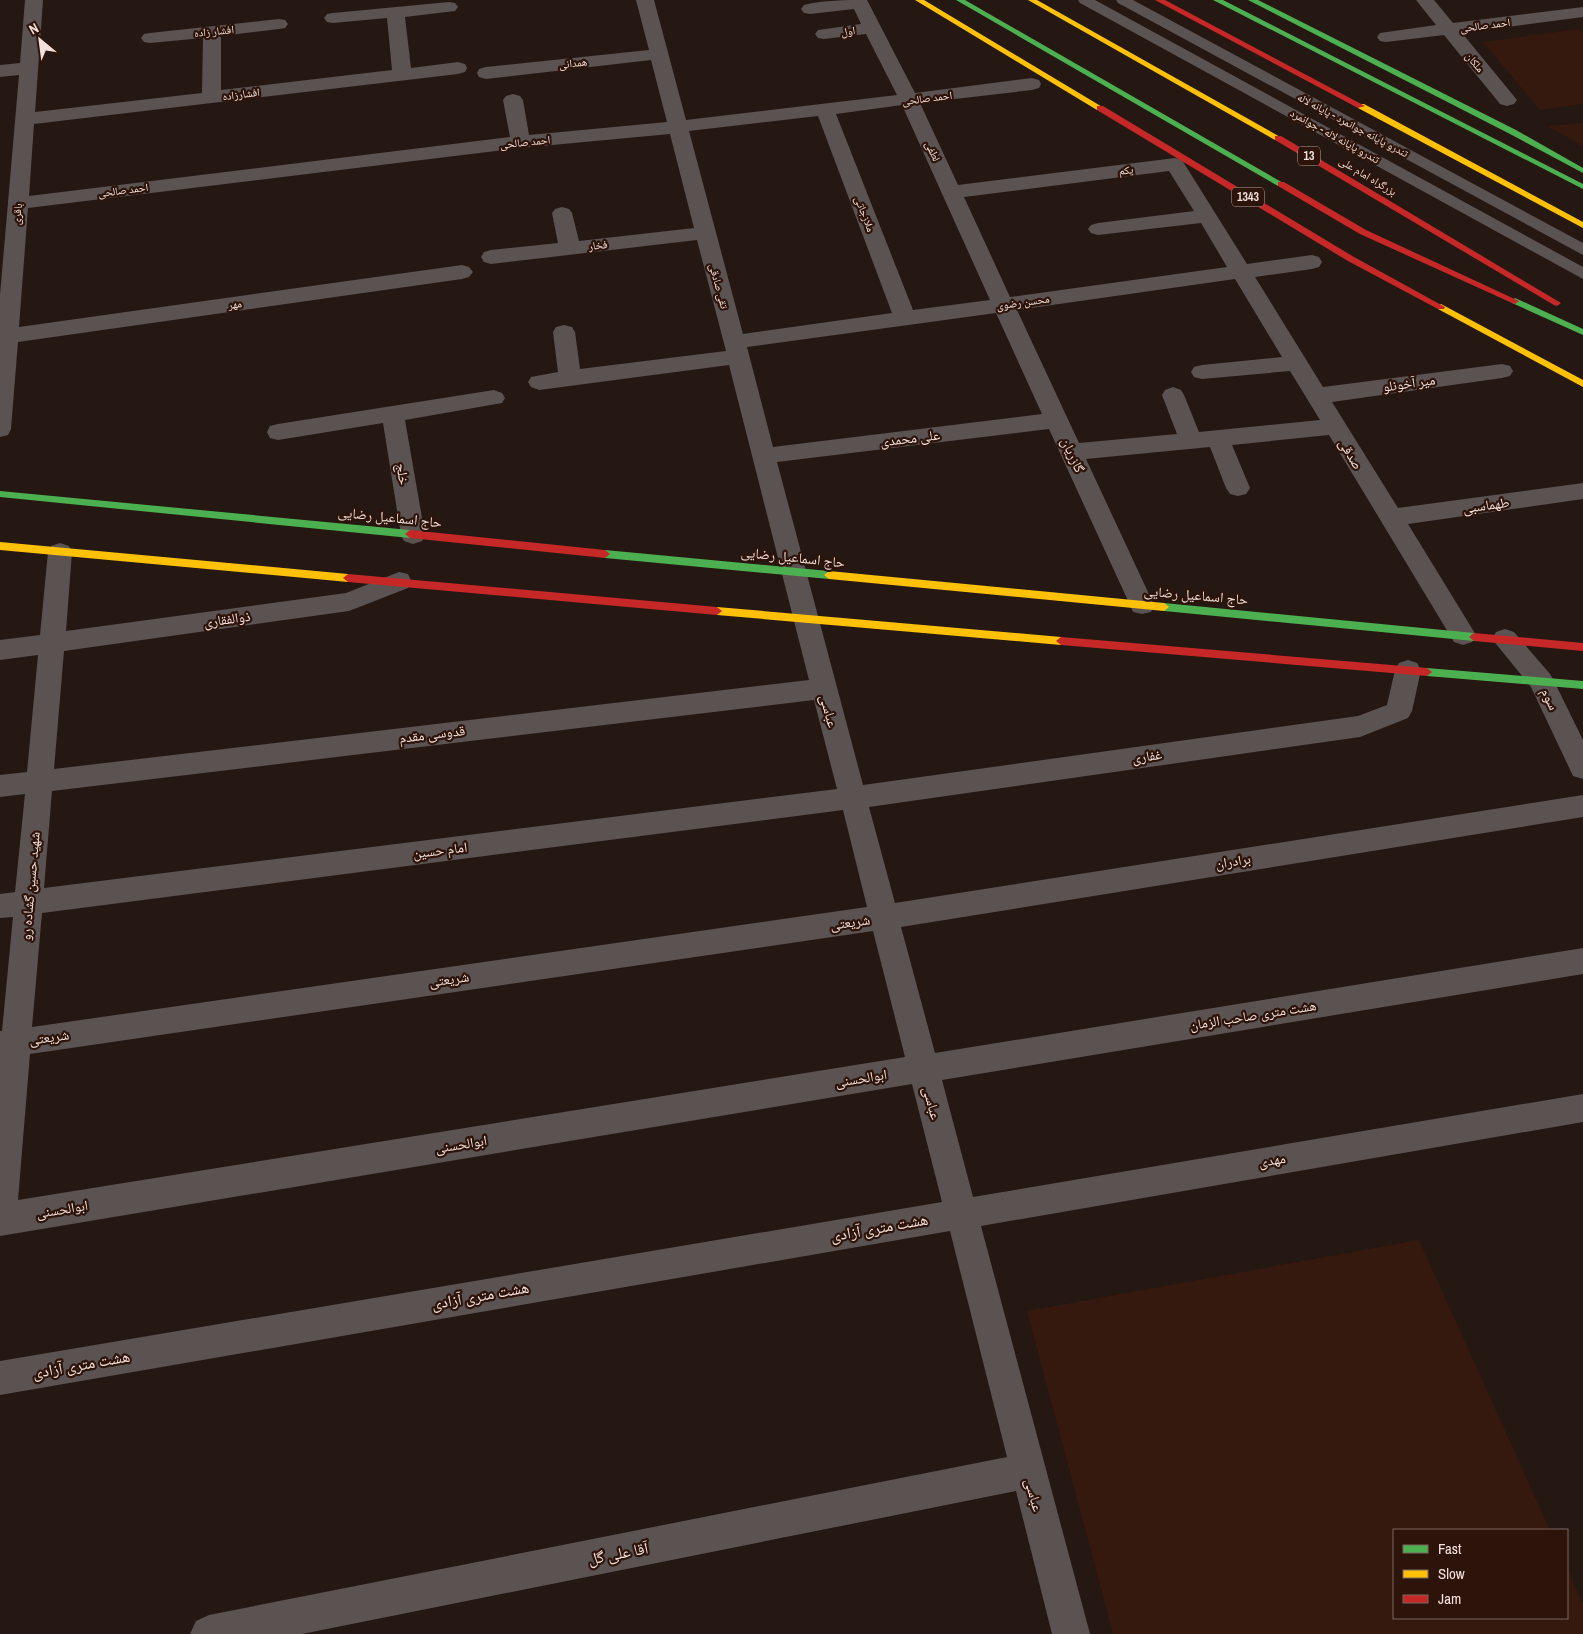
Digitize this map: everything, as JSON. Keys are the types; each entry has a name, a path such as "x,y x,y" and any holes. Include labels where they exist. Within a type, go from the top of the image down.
{"main road":[{"name":"1343","path":"919,0 1351,259 1583,384"},
{"name":"1343","path":"960,0 1172,120 1363,232 1583,332"},
{"name":"بزرگراه امام علی","path":"1032,0 1327,166 1566,309"},
{"path":"1159,0 1463,159 1583,225"},
{"path":"1217,0 1583,187"},
{"path":"1252,0 1513,132 1583,171"},
{"name":"حاج اسماعیل رضایی","path":"0,494 793,572 1583,646"},
{"path":"0,546 399,581 805,620 1583,685"}],"street":[{"name":"باقری","path":"0,429 7,336 7,261 18,203 34,0"},
{"name":"تقی صادقی","path":"645,0 793,572"},
{"name":"ملکان","path":"1424,0 1507,100"},
{"path":"810,9 859,1"},
{"name":"لطفی","path":"859,1 909,100 1004,305"},
{"path":"333,18 449,7"},
{"path":"394,12 402,75"},
{"name":"احمد صالحی","path":"1386,37 1583,12"},
{"name":"افشار زاده","path":"150,38 279,24"},
{"name":"اول","path":"824,34 873,28"},
{"path":"211,97 212,31"},
{"name":"همدانی","path":"486,73 659,54"},
{"path":"0,71 29,68"},
{"name":"افشارزاده","path":"25,119 458,68"},
{"name":"احمد صالحی","path":"18,203 520,142 678,128 1032,84"},
{"path":"513,100 520,142"},
{"name":"ملازجاتی","path":"825,110 905,318"},
{"name":"یکم","path":"952,192 1174,164 1241,272"},
{"path":"562,213 570,248"},
{"path":"1098,229 1207,216"},
{"name":"فخار","path":"491,257 705,233"},
{"name":"محسن رضوی","path":"540,382 736,350 905,318 1312,262"},
{"name":"مهر","path":"7,336 462,272"},
{"name":"صدقی","path":"1241,272 1463,635"},
{"name":"گازریان","path":"1004,305 1142,605"},
{"path":"564,332 570,378"},
{"path":"1202,372 1296,363"},
{"name":"میر آخونلو","path":"1316,396 1502,371"},
{"path":"1173,396 1192,440"},
{"path":"278,432 494,398"},
{"name":"خلج","path":"393,414 413,535"},
{"name":"علی محمدی","path":"763,456 1057,420"},
{"path":"1072,452 1335,427"},
{"path":"1218,438 1238,488"},
{"name":"طهماسبی","path":"1390,518 1583,491"},
{"name":"شهید حسین گشاده رو","path":"1,1204 8,1043 28,902 60,552"},
{"name":"عباسی","path":"793,572 1071,1634"},
{"name":"ذوالفقاری","path":"0,650 349,602 399,581"},
{"name":"سوم","path":"1505,639 1541,682 1583,768"},
{"name":"غفاری","path":"852,798 1360,726 1399,711 1408,670"},
{"name":"قدوسی مقدم","path":"0,786 823,688"},
{"name":"امام حسین","path":"0,906 852,798"},
{"name":"برادران","path":"883,917 1583,806"},
{"name":"شریعتی","path":"8,1043 883,917"},
{"name":"هشت متری صاحب الزمان","path":"922,1068 1583,961"},
{"name":"ابوالحسنی","path":"1,1204 922,1068"},
{"name":"مهدی","path":"960,1213 1583,1108"},
{"name":"هشت متری آزادی","path":"0,1378 960,1213"},
{"name":"آقا علی گل","path":"209,1634 1028,1471"}],"lane":[{"name":"تندرو پایانه لاله - جوانمرد","path":"1085,0 1583,274"},
{"name":"تندرو پایانه جوانمرد - پایانه لاله","path":"1124,0 1583,250"}],"shaded area":[{"path":"1579,29 1583,33 1583,104 1540,110 1483,42"},
{"path":"1583,123 1583,146 1547,126"},
{"path":"1419,1240 1550,1529 1393,1529 1393,1619 1568,1619 1568,1570 1583,1604 1583,1634 1113,1634 1027,1311"}],"traffic: fast":[{"path":"960,0 1281,184"},
{"path":"1217,0 1583,187"},
{"path":"1252,0 1513,132 1583,171"},
{"path":"1515,301 1583,332"},
{"path":"0,494 410,534"},
{"path":"605,554 829,575"},
{"path":"1164,607 1474,637"},
{"path":"1427,672 1583,685"}],"traffic: slow":[{"path":"919,0 1100,108"},
{"path":"1032,0 1278,138"},
{"path":"1361,106 1583,225"},
{"path":"1441,307 1583,384"},
{"path":"0,546 348,578"},
{"path":"829,575 1164,607"},
{"path":"717,611 1061,641"}],"traffic: jam":[{"path":"1159,0 1361,106"},
{"path":"1100,108 1351,259 1441,307"},
{"path":"1278,138 1557,303"},
{"path":"1281,184 1363,232 1515,301"},
{"path":"410,534 605,554"},
{"path":"348,578 717,611"},
{"path":"1474,637 1583,647"},
{"path":"1061,641 1427,672"}]}
